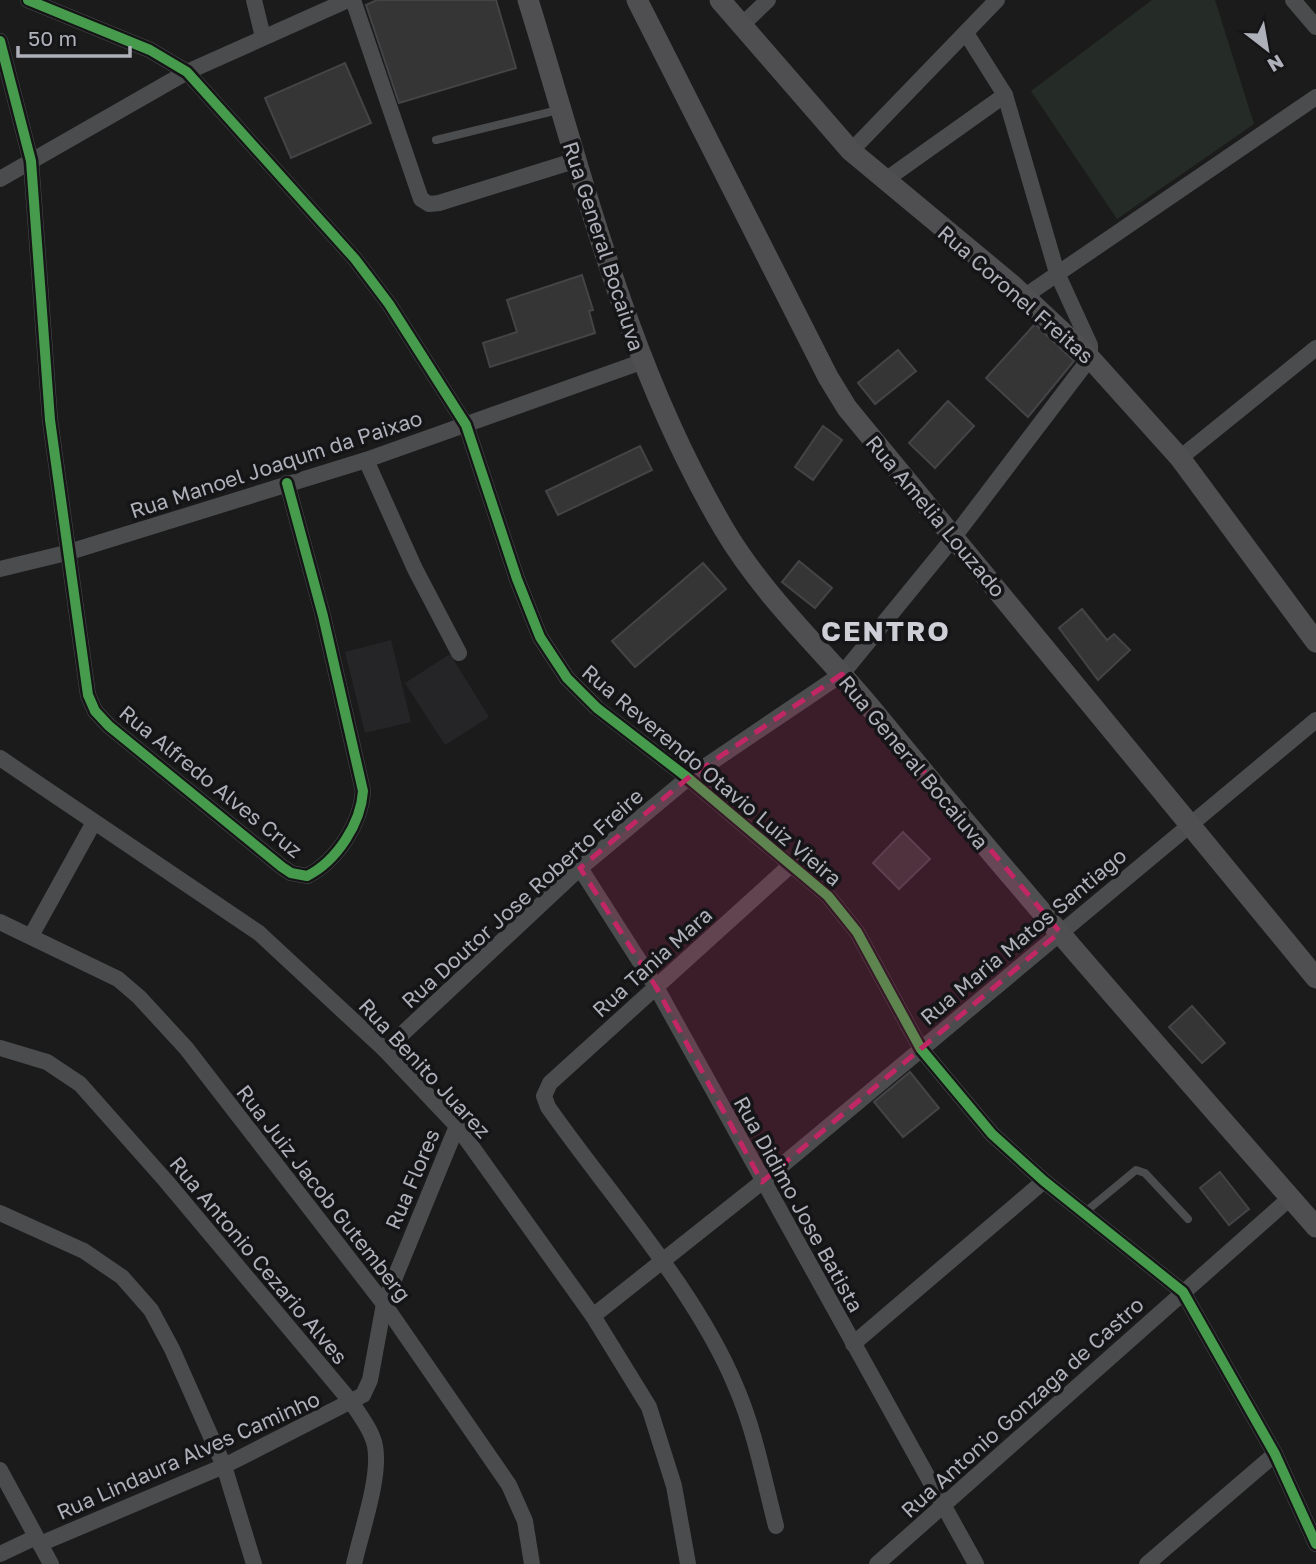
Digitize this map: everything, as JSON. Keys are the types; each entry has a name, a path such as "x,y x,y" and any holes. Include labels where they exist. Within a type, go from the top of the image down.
{"main road":[{"name":"Rua General Bocaiuva","path":"528,0 616,294 641,362 724,530 765,587 842,674 971,831 1316,1227"},
{"name":"Rua Amelia Louzado","path":"637,0 828,377 869,436 1316,978"},
{"name":"Rua Coronel Freitas","path":"720,0 851,151 1025,296 1090,358 1180,458 1316,642"}],"street":[{"name":"Rua Reverendo Otavio Luiz Vieira","path":"28,0 149,50 187,72 355,259 389,304 466,425 517,579 540,637 567,678 597,708 688,778 793,863 828,895 857,932 921,1049 992,1134 1044,1181 1183,1292 1275,1454 1316,1544"},
{"path":"254,0 263,37"},
{"path":"0,179 187,72 348,0"},
{"path":"353,0 421,200 429,205 439,203 577,160"},
{"path":"742,25 768,0"},
{"path":"851,151 997,0"},
{"path":"1293,0 1316,27"},
{"path":"966,33 1005,95 1057,273 1090,345 1090,358"},
{"name":"Rua Alfredo Alves Cruz","path":"0,41 30,161 50,420 66,554 88,695 95,711 134,746 282,867 291,873 307,876 327,862 354,825 362,810 363,791 323,616 286,483"},
{"path":"884,181 1005,95"},
{"path":"1025,296 1316,97"},
{"path":"1180,458 1316,348"},
{"name":"Rua Doutor Jose Roberto Freire","path":"385,1050 580,868 688,778 842,674 954,537 1090,358"},
{"name":"Rua Manoel Joaqum da Paixao","path":"0,569 66,554 366,460 641,362"},
{"path":"366,460 415,569 459,653"},
{"name":"Rua Maria Matos Santiago","path":"593,1316 762,1182 1316,720"},
{"name":"Rua Benito Juarez","path":"0,758 259,933 385,1050 457,1126 593,1316 649,1406 674,1486 688,1564"},
{"path":"31,936 93,822"},
{"name":"Rua Tania Mara","path":"662,1263 590,1167 548,1107 544,1096 550,1083 793,863"},
{"name":"Rua Didimo Jose Batista","path":"580,868 656,987 976,1564"},
{"name":"Rua Juiz Jacob Gutemberg","path":"0,922 118,979 139,997 186,1048 384,1304 509,1485 525,1521 532,1564"},
{"name":"Rua Antonio Cezario Alves","path":"0,1048 47,1062 79,1084 166,1181 352,1403 369,1430 375,1447 376,1465 354,1564"},
{"name":"Rua Flores","path":"352,1403 363,1395 370,1380 384,1304 457,1126"},
{"path":"853,1344 1044,1181"},
{"name":"Rua Antonio Gonzaga de Castro","path":"877,1564 1290,1198"},
{"path":"0,1213 84,1251 122,1277 151,1310 172,1349 223,1466 254,1564"},
{"path":"662,1263 702,1320 737,1388 776,1526"},
{"name":"Rua Lindaura Alves Caminho","path":"0,1554 223,1466 352,1403"},
{"path":"1147,1564 1275,1454"},
{"path":"0,1470 51,1564"}],"lane":[{"path":"436,140 561,109"},
{"path":"1084,1213 1136,1171 1145,1173 1188,1219"}],"highlighted area":[{"path":"842,674 1060,932 762,1182 656,987 580,868 688,778"}],"shaded area":[{"path":"1152,0 1215,0 1254,124 1117,219 1031,91"},
{"path":"391,640 411,722 365,733 345,652"},
{"path":"450,654 489,717 445,745 405,683"}],"building":[{"path":"377,0 496,0 516,68 399,103 366,5"},
{"path":"345,63 371,123 291,158 265,98"},
{"path":"582,275 593,310 589,311 595,333 490,367 483,343 517,332 507,300"},
{"path":"1035,324 1074,361 1028,417 986,378"},
{"path":"898,350 916,371 875,404 858,383"},
{"path":"948,401 974,426 935,468 909,443"},
{"path":"823,426 842,440 813,480 795,467"},
{"path":"640,446 652,470 558,515 546,491"},
{"path":"799,561 832,588 815,608 782,582"},
{"path":"703,563 726,589 635,667 612,641"},
{"path":"1082,609 1107,640 1114,634 1130,650 1098,680 1059,628"},
{"path":"903,832 930,859 899,889 873,863"},
{"path":"1192,1006 1225,1043 1202,1063 1169,1027"},
{"path":"910,1072 939,1108 903,1137 874,1102"},
{"path":"1220,1172 1249,1209 1229,1225 1200,1188"}],"cycle path":[{"path":"28,0 150,50 187,72 355,259 389,304 466,425 517,579 540,637 567,678 597,708 688,778 828,896 857,932 921,1049 992,1134 1044,1181 1183,1292 1275,1454 1316,1544"},
{"path":"0,41 31,161 50,420 88,695 95,711 109,726 282,867 291,873 307,876 328,861 346,840 358,816 363,791 323,616 287,483"}],"district":[{"name":"CENTRO","path":"886,630"}]}
